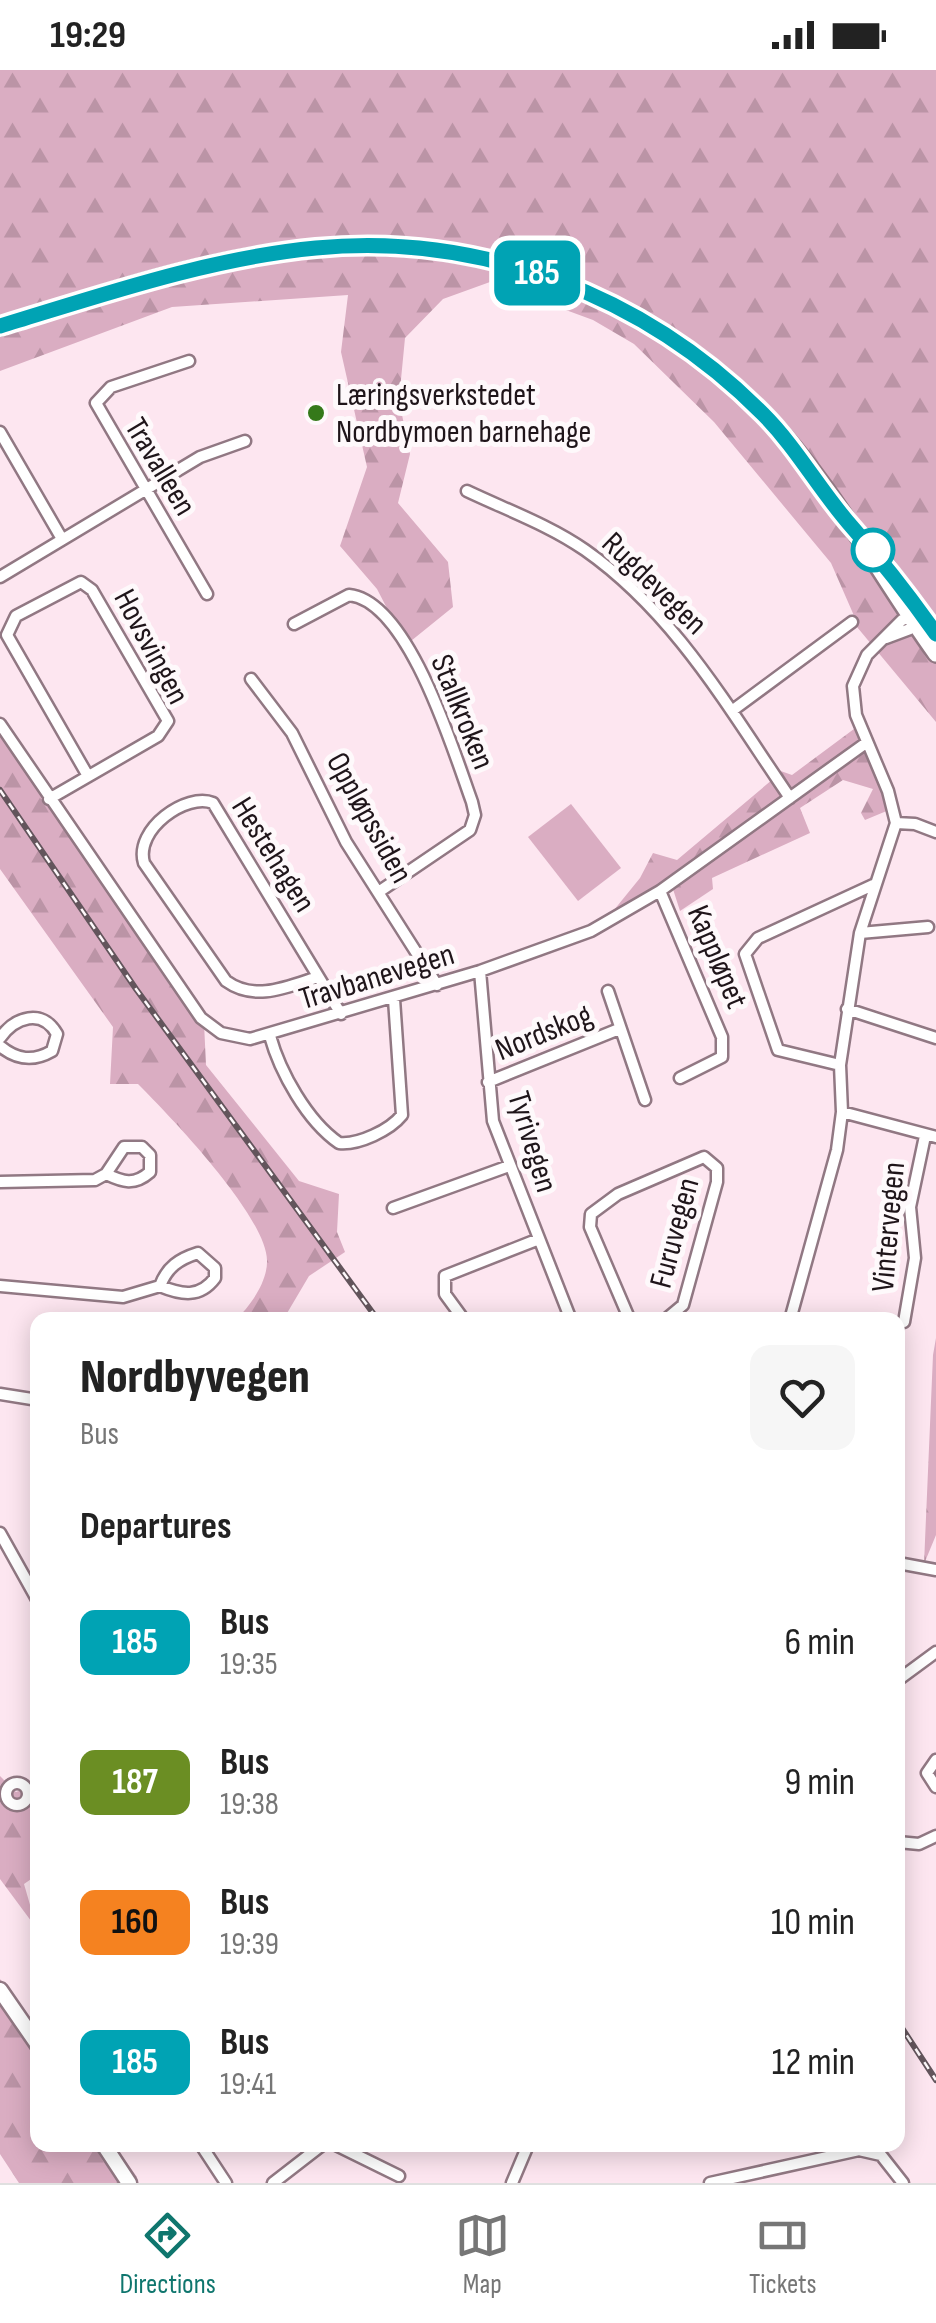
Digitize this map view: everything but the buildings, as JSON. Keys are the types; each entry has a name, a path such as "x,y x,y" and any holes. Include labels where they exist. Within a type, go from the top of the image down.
{"main road":[{"path":"0,326 156,282 287,252 395,246 485,258 598,296 704,360 782,434 852,526 936,654"},
{"path":"915,619 936,634"},
{"path":"0,1990 30,2033"},
{"path":"109,2152 129,2183"}],"street":[{"name":"Travalleen","path":"188,361 111,387 98,396 98,411 208,594"},
{"path":"0,432 62,539"},
{"path":"0,577 210,452 246,442"},
{"name":"Rugdevegen","path":"468,492 560,534 603,564 666,623 732,710 790,798"},
{"name":"Hovsvingen","path":"50,800 158,736 168,721 92,590 81,582 16,616 8,635 88,776"},
{"name":"Stallkroken","path":"294,624 349,595 368,602 389,622 433,694 472,802 470,830 380,891"},
{"path":"792,1312 830,1187 842,1112 840,1066 860,933 872,885 896,824 888,791 853,704 854,686 862,662 886,638 915,619"},
{"path":"732,710 852,622"},
{"name":"Oppløpssiden","path":"252,680 299,744 336,823 437,985"},
{"name":"Travbanevegen","path":"0,724 201,1018 234,1038 270,1036 572,940 660,891 866,743"},
{"name":"Hestehagen","path":"318,977 260,993 246,992 226,981 144,864 141,845 147,832 191,802 214,803 341,1014"},
{"path":"896,824 915,824 936,832"},
{"path":"840,1066 778,1050 745,954 758,938 872,885"},
{"name":"Kappløpet","path":"660,891 722,1037 722,1058 680,1078"},
{"path":"860,933 928,927"},
{"name":"Tyrivegen","path":"480,972 493,1122 571,1312"},
{"name":"Nordskog","path":"608,991 645,1100"},
{"path":"270,1036 292,1085 321,1124 339,1143 351,1143 390,1127 402,1114 394,999"},
{"path":"847,1009 936,1038"},
{"path":"36,1017 52,1024 58,1034 52,1051 42,1056 16,1057 0,1042 12,1024 36,1017"},
{"name":"Nordskog","path":"488,1082 619,1030"},
{"path":"842,1112 930,1137"},
{"name":"Vintervegen","path":"905,1316 915,1258 910,1207 930,1137"},
{"path":"0,1182 80,1182 106,1174 124,1147 134,1144 150,1155 150,1172 143,1178 124,1182 106,1174"},
{"name":"Furuvegen","path":"626,1312 590,1227 591,1214 618,1194 704,1157 717,1168 717,1182 684,1305 674,1312"},
{"path":"393,1208 509,1166"},
{"path":"458,1312 444,1294 445,1276 538,1239"},
{"path":"0,1286 124,1296 160,1286 185,1295 198,1292 215,1278 215,1268 198,1254 185,1257 173,1264 160,1286"},
{"path":"0,1394 30,1399"},
{"path":"0,1533 30,1583"},
{"path":"905,1564 936,1570"},
{"path":"26,1574 30,1572"},
{"path":"905,1675 936,1652"},
{"path":"936,1760 927,1772 936,1787"},
{"path":"0,1775 9,1786"},
{"path":"905,1843 920,1844 936,1836"},
{"path":"206,2152 226,2183"},
{"path":"272,2183 313,2152"},
{"path":"350,2152 399,2176"},
{"path":"512,2183 525,2152"},
{"path":"710,2183 819,2152"},
{"path":"868,2152 881,2155 902,2183"}],"green space":[{"path":"0,70 936,70 936,722 852,621 855,618 831,563 714,422 634,344 593,320 490,282 443,299 405,338 399,400 410,454 398,503 448,562 453,607 406,645 377,589 340,546 367,467 341,352 348,295 172,307 0,371"},
{"path":"0,718 72,825 107,891 169,984 204,1023 206,1065 299,1181 339,1194 337,1232 345,1252 309,1276 288,1312 242,1312 257,1293 267,1268 262,1241 251,1218 214,1167 138,1084 110,1084 113,1027 0,869"},
{"path":"858,726 890,785 889,810 865,820 861,813 873,789 843,780 800,808 810,833 712,878 713,889 680,911 672,886 601,926 640,878 653,853 677,860 779,774 775,769 792,775"},
{"path":"571,804 621,868 578,901 528,837"},
{"path":"936,1338 936,1535 924,1564 933,1355"},
{"path":"0,1776 16,1792 30,1787 30,1880 24,1884 30,1920 0,1879"},
{"path":"0,1979 30,2020 30,2152 119,2152 137,2177 127,2183 19,2183 0,2154"}],"railway":[{"path":"0,790 136,989 372,1312"},
{"path":"905,2033 936,2080"}],"bus line":[{"name":"185","path":"0,326 246,259 317,248 395,246 456,253 545,276 598,296 648,323 704,360 734,386 799,455 936,634"}],"place":[{"name":"Læringsverkstedet Nordbymoen barnehage","path":"316,413"}]}
